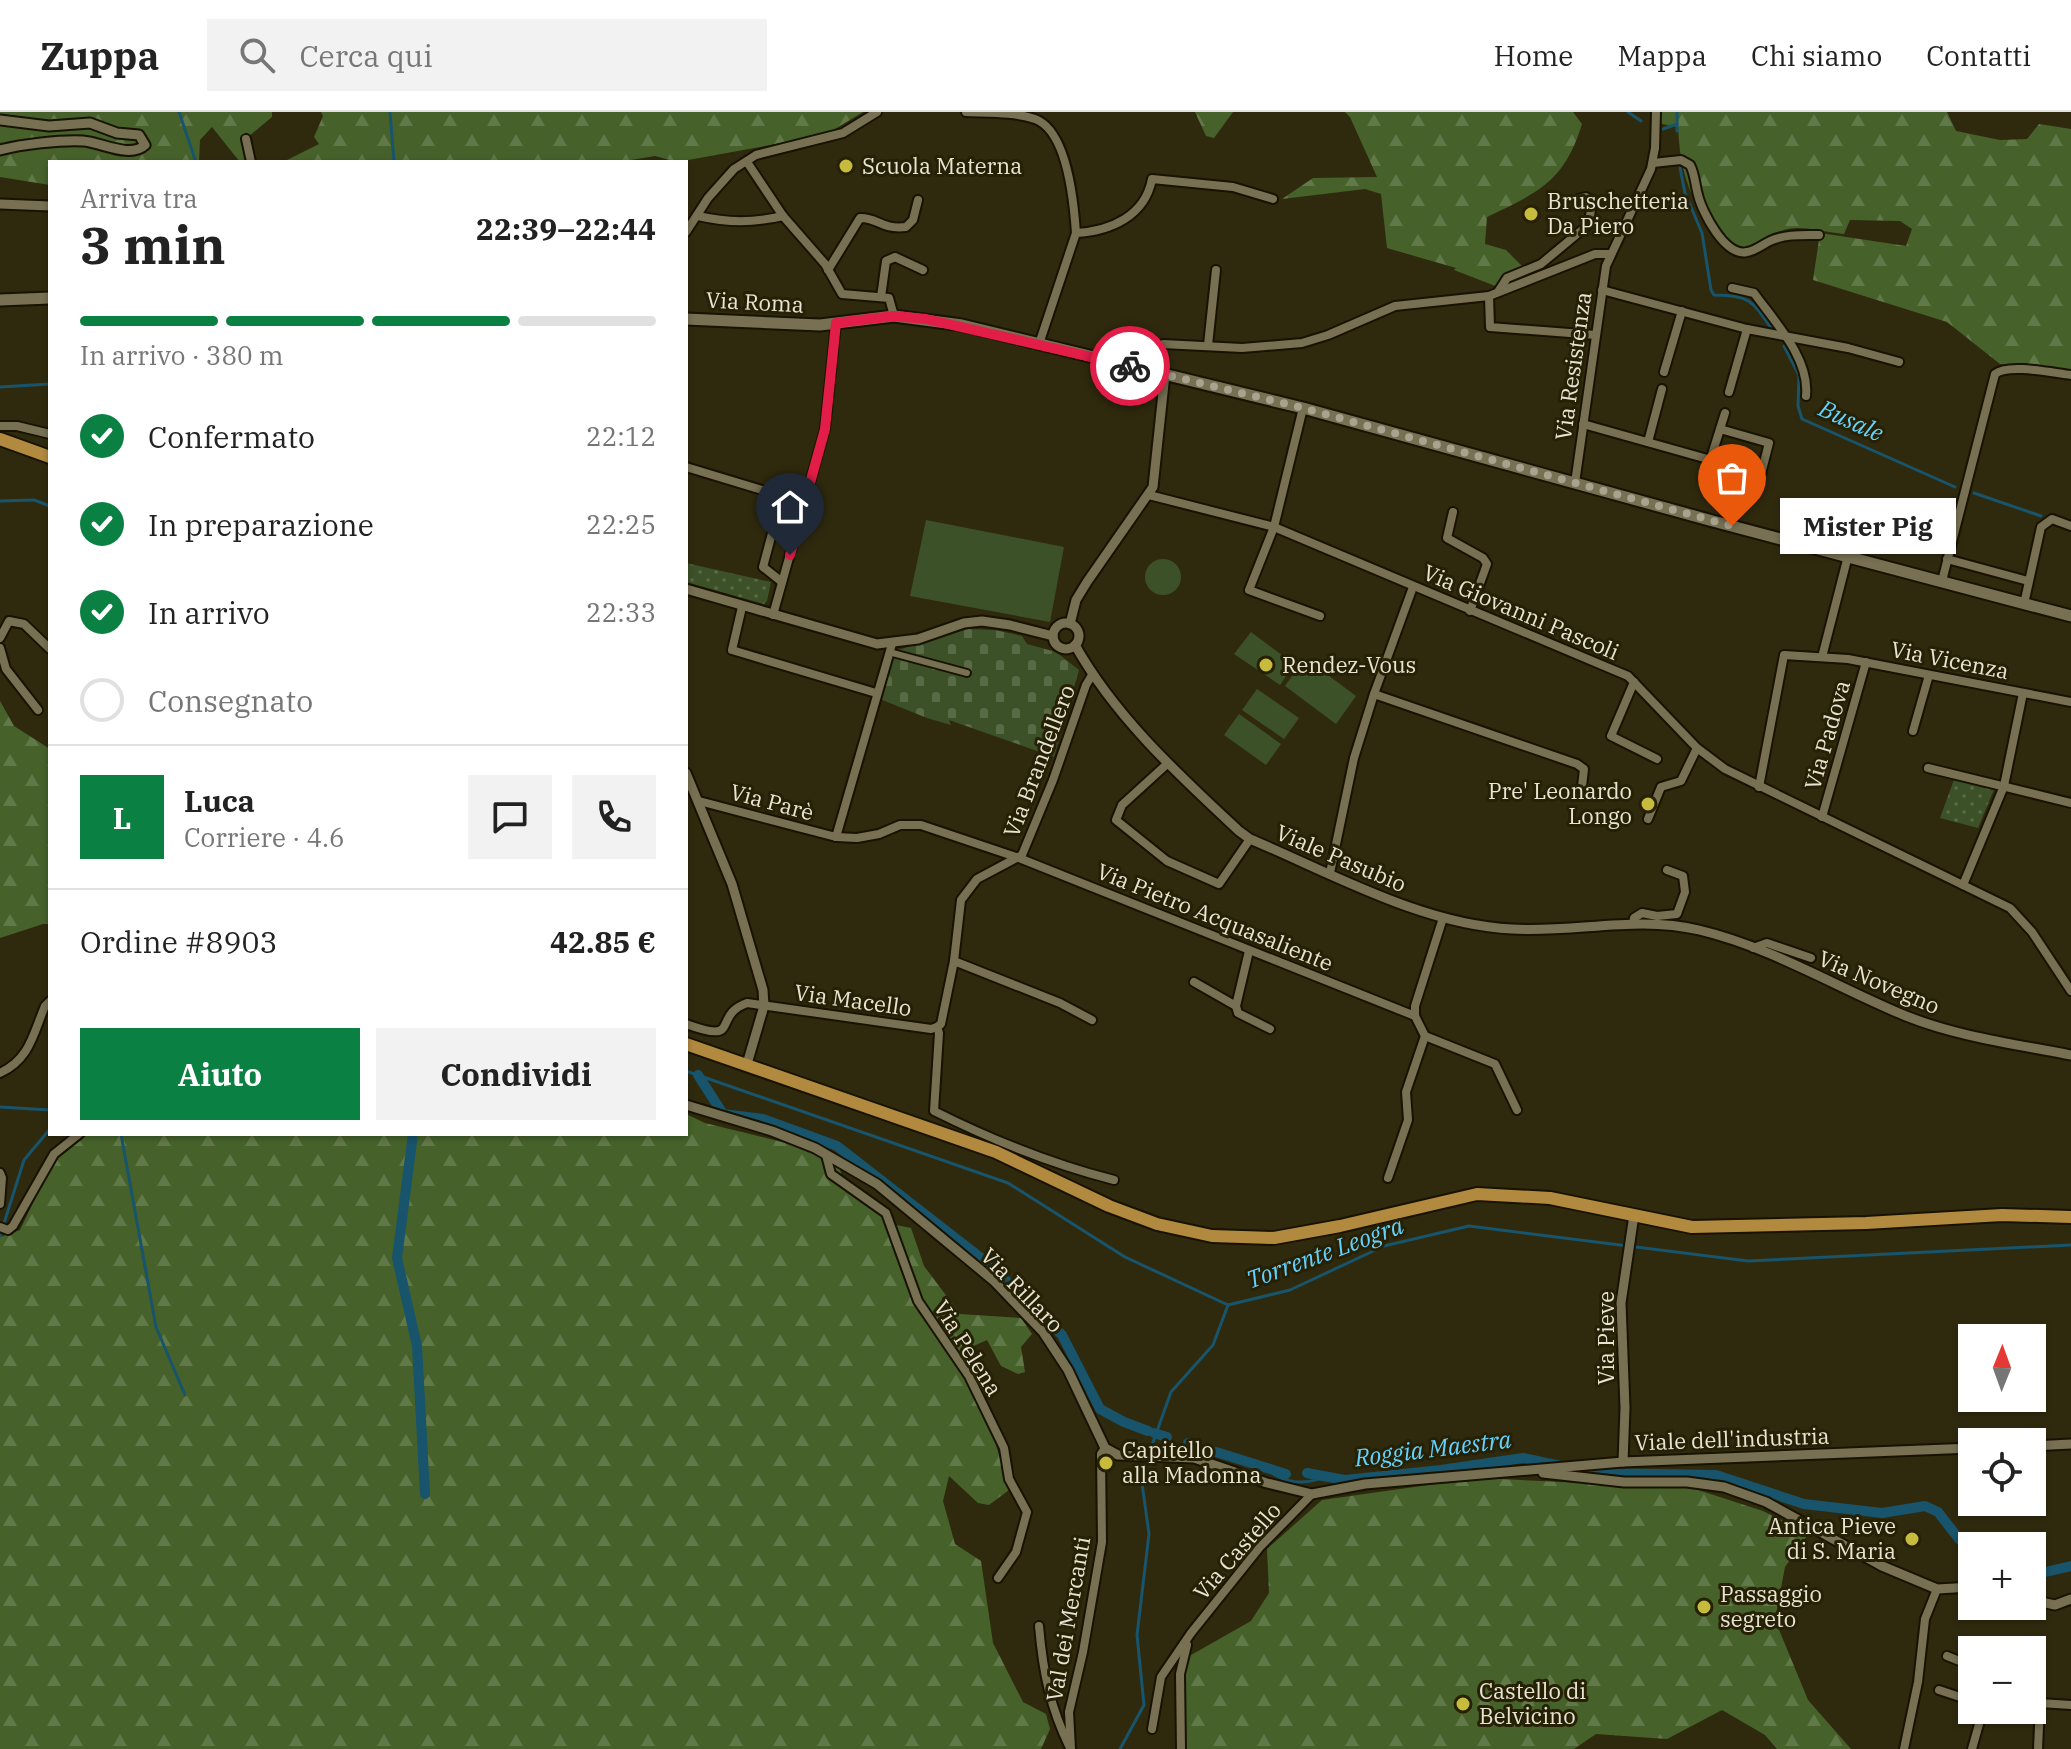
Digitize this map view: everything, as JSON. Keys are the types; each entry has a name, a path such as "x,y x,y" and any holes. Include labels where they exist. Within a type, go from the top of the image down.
{"main road":[{"path":"0,300 48,298"},
{"name":"Via Roma","path":"688,319 778,324 836,323 894,316 962,325 1303,408 2071,616"},
{"path":"0,439 48,456"},
{"path":"688,1045 996,1152 1109,1206 1157,1224 1212,1236 1274,1238 1477,1194 1550,1198 1692,1227 1866,1223 2002,1215 2071,1217"}],"street":[{"path":"688,229 708,198 734,169 756,155 843,133 877,112"},
{"path":"966,112 1035,119 1046,126 1053,135 1073,192 1076,233 1039,344"},
{"path":"1656,112 1653,163 1681,160 1692,167 1700,203 1732,250 1750,252 1777,238 1819,235"},
{"path":"0,120 49,126 90,123 117,133 139,135 145,145 137,151 129,151 82,141 0,150"},
{"path":"246,139 251,160"},
{"path":"747,162 783,216 827,267 842,294 889,298 894,316"},
{"name":"Via Resistenza","path":"1575,483 1602,290 1610,254 1653,163"},
{"path":"1076,233 1094,232 1131,216 1150,192 1152,179 1233,187 1273,199"},
{"path":"1578,199 1586,197 1593,201 1588,225 1541,264 1507,278 1494,294 1490,327 1596,335"},
{"path":"827,267 860,218 866,217 889,229 906,227 913,220 918,200"},
{"path":"0,204 48,206"},
{"path":"698,216 741,223 783,216"},
{"path":"1147,370 1153,352 1160,345 1174,343 1255,348 1302,343 1395,306 1494,294 1595,254 1610,254"},
{"path":"881,297 886,261 895,257 923,270"},
{"path":"1208,345 1216,270"},
{"path":"1732,288 1754,293 1786,338 1808,380 1806,396"},
{"path":"1602,290 1747,329 1848,348 1899,362"},
{"path":"1664,372 1682,311"},
{"path":"773,615 825,429 836,323"},
{"path":"1729,392 1747,329"},
{"path":"1942,581 1995,374 1999,370 2071,375"},
{"path":"1075,645 1063,649 1056,644 1053,636 1058,626 1070,624 1076,600 1087,582 1149,495 1155,476 1160,398 1165,374"},
{"path":"1648,442 1662,389"},
{"path":"1303,408 1274,527 1249,590 1320,616"},
{"path":"1710,461 1725,413"},
{"path":"1583,424 1761,474 1769,443 1720,429"},
{"path":"0,426 17,426 48,434"},
{"path":"688,468 782,496 807,497"},
{"name":"Via Giovanni Pascoli","path":"1149,495 1274,527 1628,676 1697,748 1725,769 2010,908 2032,932 2071,991"},
{"path":"782,496 763,567 782,582"},
{"path":"1453,512 1447,538 1483,558 1487,564 1470,611"},
{"path":"2024,604 2044,523 2056,519 2071,526"},
{"path":"1822,657 1848,556"},
{"path":"1947,559 2028,581"},
{"path":"1330,873 1354,758 1413,587"},
{"path":"688,591 891,648 967,673"},
{"path":"742,607 732,650 844,688 876,693"},
{"path":"0,638 9,621 24,624 48,647"},
{"path":"891,648 964,623 982,621 1053,636"},
{"name":"Viale Pasubio","path":"1070,624 1079,633 1075,645 1092,675 1167,764 1250,839 1443,918 1512,929 1678,925"},
{"path":"0,648 6,669 38,710"},
{"name":"Via Parè","path":"836,837 891,648"},
{"name":"Via Vicenza","path":"1759,787 1784,655 1866,662 2071,702"},
{"name":"Via Padova","path":"1822,817 1866,662"},
{"name":"Via Brandellero","path":"1092,675 1026,848 1019,858 977,879 965,892 959,911 954,961 943,1017 937,1027 934,1111 978,1133 1063,1167 1114,1180"},
{"path":"1913,731 1929,675"},
{"path":"1634,682 1611,736 1657,759"},
{"path":"1963,885 2004,786 2023,693"},
{"path":"1374,694 1577,764 1584,769 1585,776 1581,795"},
{"path":"1648,819 1661,787 1681,781 1697,748"},
{"path":"1167,764 1122,805 1116,820 1167,861 1219,884 1250,839"},
{"path":"1928,768 2071,803"},
{"path":"688,781 732,884 763,990 764,1006 747,1064"},
{"name":"Via Parè","path":"699,801 836,837 857,838 879,834 900,825 921,825 1000,853"},
{"name":"Via Pietro Acquasaliente","path":"1000,853 1415,1016"},
{"path":"1633,924 1634,918 1642,913 1657,916 1677,914 1685,892 1683,876 1667,870"},
{"path":"1443,918 1415,1006 1415,1016 1425,1036 1495,1064 1517,1110"},
{"name":"Via Novegno","path":"1678,925 1753,948 1941,1029 2071,1055"},
{"path":"1753,948 1767,943 1811,958"},
{"path":"1249,951 1236,1006 1238,1013 1270,1029"},
{"path":"954,961 1060,1003 1092,1020"},
{"path":"1194,982 1236,1006"},
{"path":"0,1073 13,1067 26,1054 48,1003"},
{"path":"688,1025 711,1033 717,1032 724,1029 738,1006 747,1003 764,1006"},
{"name":"Via Macello","path":"764,1006 931,1029 937,1027"},
{"path":"1388,1178 1408,1120 1406,1092 1425,1036"},
{"name":"Via Rillaro","path":"688,1106 772,1131 826,1155 877,1184 994,1281 1043,1332 1068,1370 1105,1448"},
{"path":"4,1228 13,1226 54,1154 76,1136"},
{"name":"Via Pelena","path":"826,1155 831,1174 886,1213 918,1301 969,1376 1004,1448 1009,1479 1027,1512 1016,1552 998,1578"},
{"path":"0,1173 0,1204"},
{"name":"Via Pieve","path":"1623,1462 1625,1408 1621,1303 1634,1215"},
{"path":"2046,1445 2071,1444"},
{"path":"1105,1448 1118,1455 1194,1458 1312,1494"},
{"name":"Val dei Mercanti","path":"1070,1749 1069,1712 1102,1542 1101,1454 1105,1448"},
{"name":"Viale dell'industria","path":"1312,1494 1365,1484 1575,1465 1958,1449"},
{"path":"1516,1471 1624,1482 1687,1482 1724,1487 1766,1502 1882,1566 1937,1589 1958,1588"},
{"name":"Via Castello","path":"1152,1729 1161,1677 1191,1633 1260,1547 1312,1494"},
{"path":"1904,1749 1918,1682 1925,1619 1937,1589"},
{"path":"2046,1603 2055,1605 2071,1599"},
{"path":"1039,1626 1043,1675 1057,1721 1070,1749"},
{"name":"Via Castello","path":"1181,1749 1180,1674 1191,1633"},
{"path":"1947,1656 1958,1660"},
{"path":"1939,1690 1958,1696"},
{"path":"2046,1701 2071,1705"},
{"path":"1972,1749 1979,1724"},
{"path":"2037,1724 2038,1749"}],"green space":[{"path":"0,112 272,112 272,117 243,141 247,160 238,160 212,127 200,140 199,160 48,160 48,185 0,177"},
{"path":"321,112 863,112 825,135 688,160 655,156 631,160 287,160 319,144 314,137 323,116"},
{"path":"1195,112 1233,112 1214,138 1206,136"},
{"path":"1345,112 1573,112 1582,124 1567,159 1547,183 1487,217 1485,244 1506,250 1523,267 1505,275 1498,287 1454,270 1456,268 1387,248 1381,194 1365,189 1282,199 1313,178 1377,177"},
{"path":"1657,112 1947,112 1956,131 2000,140 2027,139 2039,124 2071,129 2071,375 2000,364 1947,322 1813,280 1820,233 1906,246 1912,229 1900,221 1850,220 1844,234 1792,228 1772,235 1748,255 1733,254 1693,196 1683,166 1678,127 1657,123"},
{"path":"926,520 1064,547 1050,622 910,596"},
{"path":"1163,559 1175,565 1181,577 1175,589 1163,595 1151,589 1145,577 1151,565"},
{"path":"688,563 771,582 764,604 688,583"},
{"path":"968,629 995,630 1022,636 1027,644 1056,652 1079,670 1054,757 949,720 951,725 927,718 880,699 893,654 898,650"},
{"path":"1251,632 1294,664 1280,685 1234,654"},
{"path":"1305,658 1356,696 1336,724 1285,686"},
{"path":"1257,689 1299,718 1284,739 1242,710"},
{"path":"0,701 14,726 48,748 48,924 0,938"},
{"path":"1239,714 1281,744 1266,765 1224,735"},
{"path":"1955,777 1995,787 1978,828 1940,818"},
{"path":"688,1115 705,1123 798,1146 839,1166 846,1190 888,1219 918,1312 980,1389 1009,1490 989,1505 978,1503 949,1476 943,1501 955,1544 981,1561 993,1643 1023,1702 1046,1714 1050,1729 1041,1749 0,1749 0,1237 20,1230 52,1163 86,1136 688,1136"},
{"path":"896,1225 911,1228 924,1266 960,1314 1021,1318 1032,1334 1021,1347 1025,1372 1018,1374 1001,1366 987,1340 960,1352 926,1316"},
{"path":"1478,1478 1692,1488 1763,1511 1809,1533 1785,1567 1775,1620 1808,1700 1851,1749 1777,1749 1765,1735 1722,1710 1667,1739 1596,1734 1574,1749 1181,1749 1184,1659 1251,1621 1269,1593 1267,1549 1322,1500"}],"waterway":[{"path":"179,112 195,160"},
{"path":"390,112 394,160"},
{"path":"1628,112 1641,121"},
{"name":"Busale","path":"1677,112 1677,131"},
{"path":"1663,129 1677,124"},
{"name":"Busale","path":"1680,168 1685,193 1702,233 1711,290 1714,295 1735,296 1748,301 1771,328"},
{"name":"Busale","path":"1784,346 1799,375 1798,406 1802,419 1955,487"},
{"path":"0,387 48,384"},
{"name":"Busale","path":"1974,493 2041,516"},
{"name":"Torrente Leogra","path":"0,501 34,500 48,505"},
{"name":"Torrente Leogra","path":"688,1072 1008,1183 1125,1257 1228,1305 1290,1290 1384,1246 1469,1226 1748,1261 2071,1245"},
{"name":"Roggia Maestra","path":"698,1075 723,1114 763,1119 837,1146 990,1265 1062,1335 1100,1409 1148,1431"},
{"path":"0,1107 48,1110"},
{"path":"0,1236 24,1160 48,1131"},
{"path":"121,1136 156,1327 185,1395"},
{"path":"413,1136 397,1258 417,1346 425,1494"},
{"path":"1120,1749 1144,1705 1137,1635 1149,1534 1141,1476 1171,1392 1213,1345 1228,1305"},
{"name":"Roggia Maestra","path":"1154,1433 1167,1437"},
{"name":"Roggia Maestra","path":"1188,1443 1195,1445"},
{"name":"Roggia Maestra","path":"1216,1452 1286,1474"},
{"name":"Roggia Maestra","path":"1307,1473 1345,1480 1523,1458 1593,1473 1716,1475 1804,1504 1882,1513 1925,1506 1938,1512 1958,1538"},
{"path":"1265,1467 1279,1477 1294,1482 1326,1476"},
{"name":"Roggia Maestra","path":"2046,1572 2071,1566"}],"way so far":[{"path":"1130,366 1303,408 1732,526"}],"place":[{"name":"Scuola Materna","path":"846,166"},
{"name":"Bruschetteria Da Piero","path":"1531,214"},
{"name":"Mister Pig","path":"1732,526"},
{"name":"Rendez-Vous","path":"1266,665"},
{"name":"Pre' Leonardo Longo","path":"1648,804"},
{"name":"Capitello alla Madonna","path":"1106,1463"},
{"name":"Antica Pieve di S. Maria","path":"1912,1539"},
{"name":"Passaggio segreto","path":"1704,1607"},
{"name":"Castello di Belvicino","path":"1463,1704"}],"route":[{"path":"790,555 825,429 836,323 894,316 926,319 1130,366"}]}
